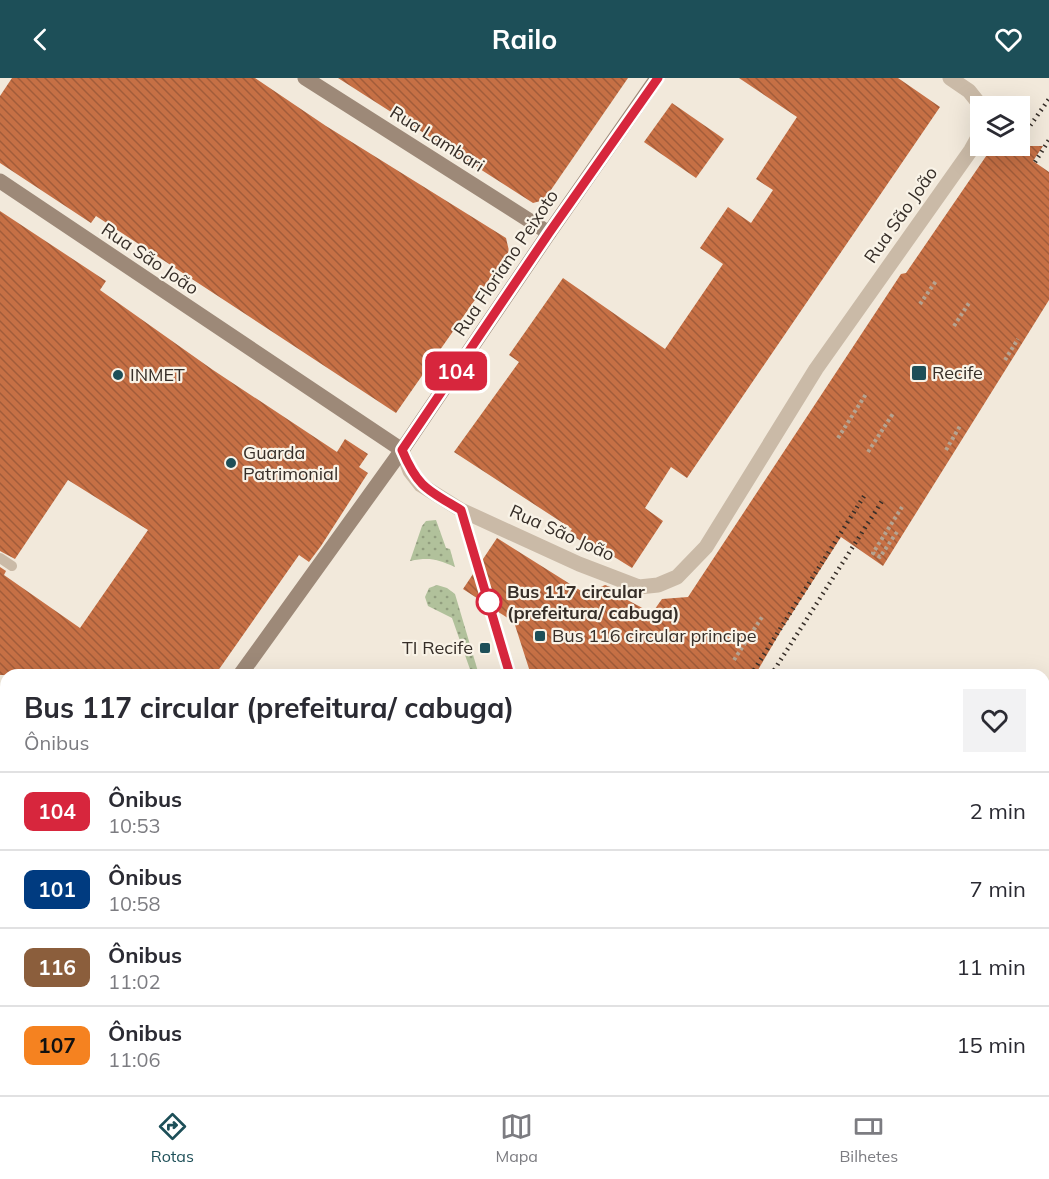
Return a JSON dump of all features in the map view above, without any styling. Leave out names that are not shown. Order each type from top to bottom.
[{"type":"street","name":"Rua Lambari","points":[[305,78],[549,233]]},
{"type":"street","name":"Rua Floriano Peixoto","points":[[244,669],[402,450],[657,78]]},
{"type":"street","points":[[950,78],[973,96]]},
{"type":"street","name":"Rua São João","points":[[0,181],[402,450],[410,471],[421,485],[461,510],[579,564],[639,587],[658,585],[677,577],[706,547],[816,369],[970,149]]},
{"type":"lane","points":[[461,510],[467,528]]},
{"type":"lane","points":[[0,558],[12,566]]},
{"type":"lane","points":[[497,627],[508,669]]},
{"type":"path","points":[[920,304],[936,281]]},
{"type":"path","points":[[954,326],[969,303]]},
{"type":"path","points":[[1005,360],[1018,339]]},
{"type":"path","points":[[838,438],[866,394]]},
{"type":"path","points":[[868,452],[894,412]]},
{"type":"path","points":[[946,450],[960,426]]},
{"type":"path","points":[[897,532],[880,557],[873,553],[902,507]]},
{"type":"path","points":[[734,660],[762,617]]},
{"type":"green space","points":[[436,520],[446,548],[450,549],[455,567],[433,560],[410,561],[422,526],[426,521]]},
{"type":"green space","points":[[437,585],[455,594],[477,669],[470,669],[452,618],[428,606],[425,597],[429,588]]},
{"type":"building","points":[[12,78],[255,78],[326,126],[506,238],[509,251],[396,413],[96,216],[91,223],[0,163],[0,96]]},
{"type":"building","points":[[338,78],[628,78],[544,200],[533,203]]},
{"type":"building","points":[[739,78],[898,78],[940,107],[687,478],[671,467],[645,508],[663,521],[632,568],[587,540],[584,543],[569,533],[572,529],[454,452],[519,362],[509,355],[563,278],[665,349],[723,264],[700,248],[728,207],[751,223],[773,190],[756,179],[797,117]]},
{"type":"building","points":[[672,103],[724,139],[696,178],[644,142]]},
{"type":"building","points":[[1030,146],[1043,146],[1033,161],[1049,172],[1049,300],[883,566],[841,537],[759,669],[529,669],[514,622],[463,589],[497,538],[586,594],[605,585],[618,590],[616,594],[652,613],[662,599],[688,597],[901,274],[906,273],[986,156],[1030,156]]},
{"type":"building","points":[[0,211],[106,281],[100,290],[213,370],[337,452],[345,439],[368,454],[359,467],[368,473],[321,546],[309,562],[299,555],[219,669],[0,669],[0,567],[6,571],[4,575],[80,628],[148,530],[68,480],[15,559],[0,551]]},
{"type":"railway","points":[[1030,126],[1049,99]]},
{"type":"railway","points":[[1035,162],[1049,140]]},
{"type":"railway","points":[[755,669],[866,493]]},
{"type":"railway","points":[[775,669],[884,498]]},
{"type":"bus line","name":"104","points":[[508,669],[461,510],[421,485],[410,471],[402,450],[549,233],[658,78]]},
{"type":"place","name":"Recife","points":[[919,373]]},
{"type":"place","name":"INMET","points":[[118,375]]},
{"type":"place","name":"Guarda Patrimonial","points":[[231,463]]},
{"type":"place","name":"Bus 117 circular (prefeitura/ cabuga)","points":[[489,602]]},
{"type":"place","name":"Bus 116 circular principe","points":[[540,636]]},
{"type":"place","name":"TI Recife","points":[[485,648]]}]
